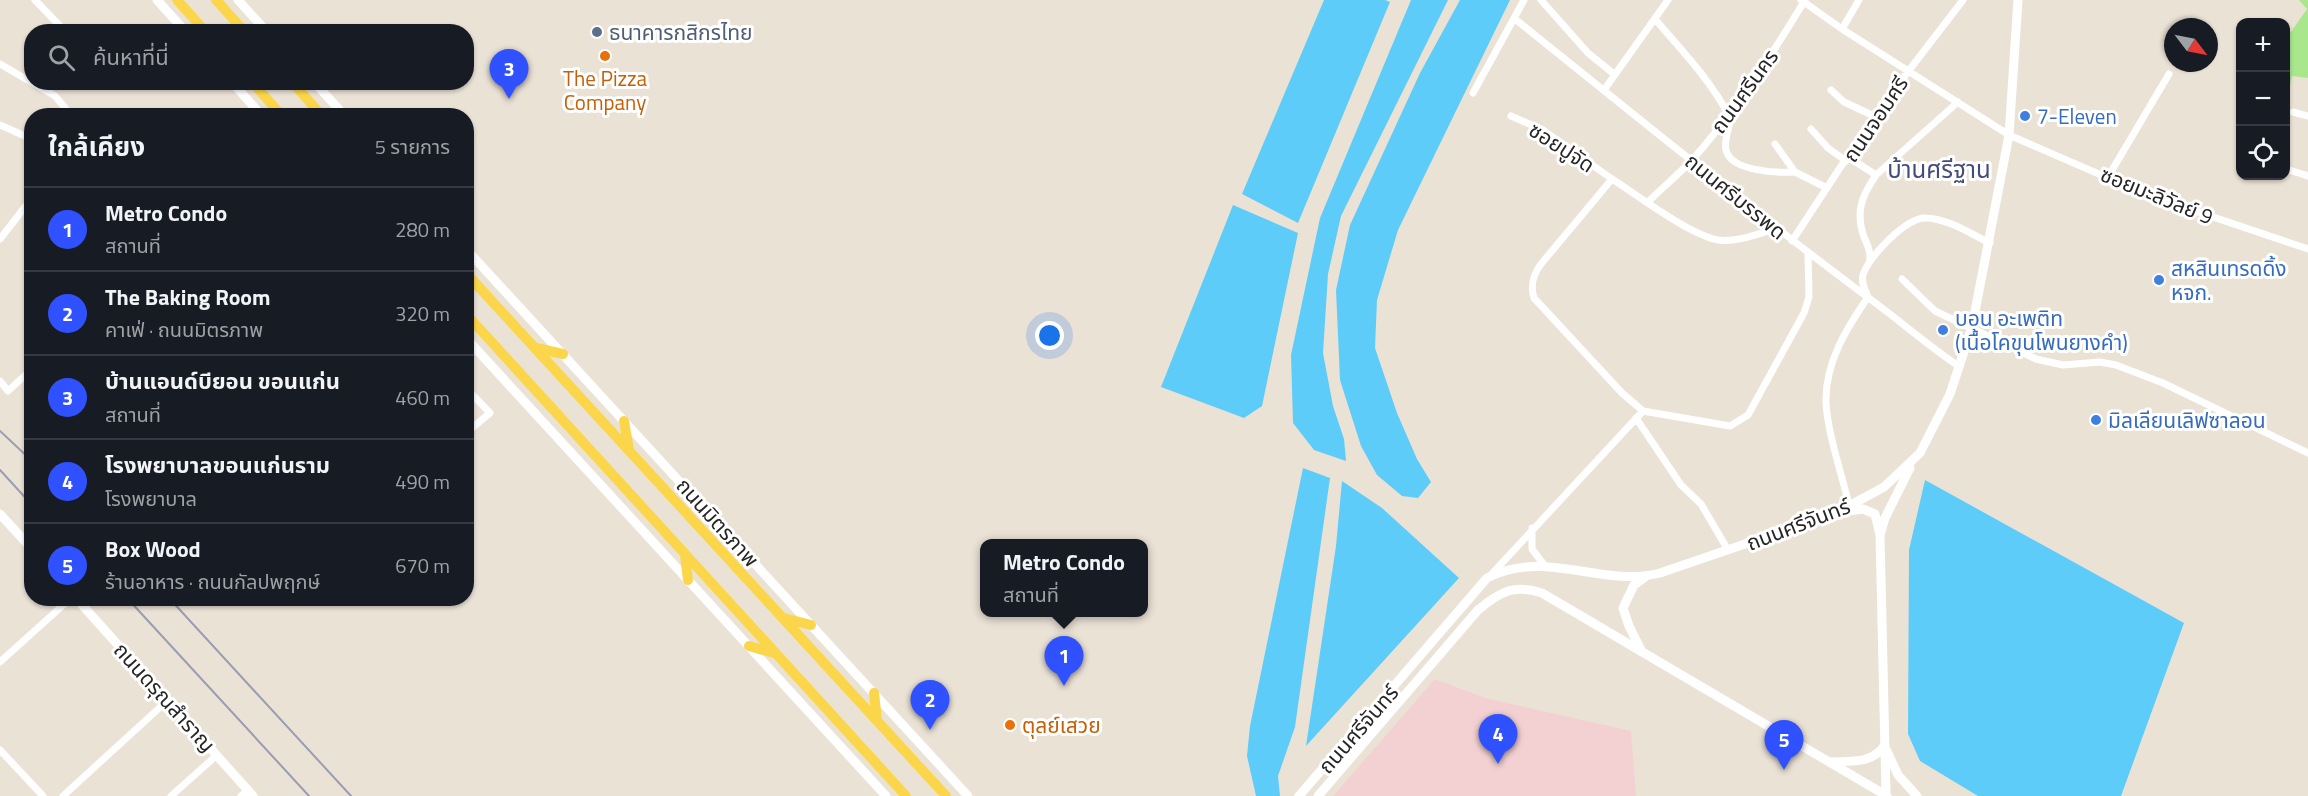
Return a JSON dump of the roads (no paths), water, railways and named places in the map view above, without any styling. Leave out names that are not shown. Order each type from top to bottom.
[{"type":"main road","points":[[157,0],[179,24]]},
{"type":"main road","points":[[177,0],[199,24]]},
{"type":"main road","points":[[216,0],[238,24]]},
{"type":"main road","points":[[238,0],[260,24]]},
{"type":"main road","name":"ถนนศรีจันทร์","points":[[1299,796],[1487,578],[1510,568],[1545,566],[1630,578],[1645,577],[1836,513],[1884,487],[1914,460],[1935,428],[1960,367],[1972,327],[2009,135],[2018,0]]},
{"type":"main road","points":[[239,90],[255,108]]},
{"type":"main road","points":[[259,90],[275,108]]},
{"type":"main road","points":[[299,90],[315,108]]},
{"type":"main road","points":[[321,90],[338,108]]},
{"type":"main road","name":"ถนนมิตรภาพ","points":[[474,258],[968,796]]},
{"type":"main road","name":"ถนนมิตรภาพ","points":[[474,282],[945,796]]},
{"type":"main road","points":[[474,323],[906,796]]},
{"type":"main road","points":[[474,347],[886,796]]},
{"type":"main road","points":[[535,348],[563,354]]},
{"type":"main road","points":[[624,421],[629,450]]},
{"type":"main road","points":[[1880,535],[1885,518],[1914,460]]},
{"type":"main road","points":[[1836,513],[1869,510],[1875,514],[1880,535],[1886,796]]},
{"type":"main road","points":[[0,514],[24,540]]},
{"type":"main road","points":[[685,555],[688,580]]},
{"type":"main road","points":[[1645,577],[1634,585],[1623,608],[1642,652],[1886,796]]},
{"type":"main road","name":"ถนนศรีจันทร์","points":[[1318,796],[1478,610],[1498,595],[1524,587],[1542,593],[1642,652]]},
{"type":"main road","name":"ถนนดรุณสำราญ","points":[[83,606],[217,755],[247,794]]},
{"type":"main road","points":[[784,618],[811,625]]},
{"type":"main road","points":[[749,646],[774,653]]},
{"type":"main road","points":[[874,693],[877,720]]},
{"type":"main road","points":[[1829,762],[1870,759],[1878,755],[1885,745]]},
{"type":"main road","points":[[1885,745],[1892,765],[1915,795]]},
{"type":"street","points":[[35,0],[58,24]]},
{"type":"street","points":[[1473,93],[1524,0]]},
{"type":"street","points":[[1541,0],[1588,53],[1614,74]]},
{"type":"street","points":[[1604,90],[1668,0]]},
{"type":"street","points":[[1842,29],[1859,0]]},
{"type":"street","name":"ถนนจอมศรี","points":[[1792,241],[1874,116],[1963,0]]},
{"type":"street","name":"ซอยมะลิวัลย์ 9","points":[[1803,1],[1842,29],[2009,135],[2183,209],[2308,249]]},
{"type":"street","name":"ถนนศรีนคร","points":[[1649,201],[1692,160],[1726,116],[1776,49],[1803,1]]},
{"type":"street","points":[[1655,18],[1701,71],[1730,122],[1725,149],[1729,157],[1749,168],[1771,173],[1795,172]]},
{"type":"street","name":"ถนนศรีบรรพด","points":[[1515,20],[1808,254],[1868,297],[1924,343],[1960,367]]},
{"type":"street","points":[[0,63],[24,78]]},
{"type":"street","points":[[2108,177],[2169,74]]},
{"type":"street","points":[[44,90],[54,96],[65,108]]},
{"type":"street","points":[[1831,90],[1844,102],[1874,116]]},
{"type":"street","points":[[1849,505],[1826,398],[1837,350],[1845,331],[1868,297],[1863,277],[1870,250],[1862,231],[1859,208],[1865,192],[1876,175],[1958,102]]},
{"type":"street","points":[[2293,112],[2308,116]]},
{"type":"street","name":"ซอยปูจัด","points":[[1511,116],[1543,130],[1612,179],[1685,225],[1717,240],[1728,240],[1778,228]]},
{"type":"street","points":[[0,125],[24,136]]},
{"type":"street","points":[[1811,129],[1828,148],[1876,175]]},
{"type":"street","points":[[1775,144],[1795,172],[1827,188]]},
{"type":"street","points":[[2290,170],[2308,176]]},
{"type":"street","points":[[1612,179],[1540,264],[1533,278],[1532,291],[1534,298],[1622,393],[1643,411],[1722,426],[1743,420],[1808,305],[1808,254]]},
{"type":"street","points":[[0,239],[24,208]]},
{"type":"street","points":[[1869,260],[1893,237],[1921,218],[1935,218],[1990,243]]},
{"type":"street","points":[[1902,279],[1919,298],[1935,311],[2047,362],[2063,364],[2100,362],[2138,373],[2308,453]]},
{"type":"street","points":[[0,381],[8,391],[24,376]]},
{"type":"street","points":[[474,396],[490,413],[474,426]]},
{"type":"street","points":[[1487,578],[1643,411]]},
{"type":"street","points":[[1636,418],[1681,485],[1701,504],[1728,550]]},
{"type":"street","points":[[1532,528],[1532,549],[1545,566]]},
{"type":"street","points":[[0,662],[62,606]]},
{"type":"street","points":[[63,796],[168,700]]},
{"type":"street","points":[[0,750],[43,796]]},
{"type":"street","points":[[171,796],[217,755]]},
{"type":"water","points":[[1324,0],[1385,0],[1390,2],[1298,223],[1242,194]]},
{"type":"water","points":[[1411,0],[1448,0],[1341,216],[1328,274],[1323,353],[1333,406],[1344,439],[1346,461],[1314,450],[1293,423],[1291,355],[1320,218]]},
{"type":"water","points":[[1460,0],[1510,0],[1398,230],[1377,300],[1375,348],[1397,413],[1417,459],[1431,482],[1418,498],[1402,496],[1377,475],[1361,446],[1340,380],[1336,290],[1350,225],[1420,73]]},
{"type":"water","points":[[1233,205],[1298,233],[1262,406],[1244,418],[1161,387]]},
{"type":"water","points":[[1303,468],[1330,478],[1295,727],[1278,776],[1280,796],[1256,796],[1247,756],[1250,726]]},
{"type":"water","points":[[1925,480],[2184,623],[2121,796],[1978,796],[1920,761],[1908,734],[1909,550]]},
{"type":"water","points":[[1342,481],[1382,508],[1459,578],[1306,746],[1336,546]]},
{"type":"railway","points":[[0,431],[24,454]]},
{"type":"railway","points":[[0,470],[24,496]]},
{"type":"railway","points":[[134,606],[309,796]]},
{"type":"railway","points":[[176,606],[351,796]]},
{"type":"place","name":"ธนาคารกสิกรไทย","points":[[597,32]]},
{"type":"place","name":"The Pizza Company","points":[[605,56]]},
{"type":"place","name":"บ้านแอนด์บียอน ขอนแก่น","points":[[509,99]]},
{"type":"place","name":"7-Eleven","points":[[2025,116]]},
{"type":"place","name":"สหสินเทรดดิ้ง หจก.","points":[[2159,280]]},
{"type":"place","name":"บอน อะเพติท (เนื้อโคขุนโพนยางคำ)","points":[[1943,330]]},
{"type":"place","name":"มิลเลียนเลิฟซาลอน","points":[[2096,420]]},
{"type":"place","name":"Metro Condo","points":[[1064,686]]},
{"type":"place","name":"ตุลย์เสวย","points":[[1010,725]]},
{"type":"place","name":"The Baking Room","points":[[930,730]]},
{"type":"place","name":"โรงพยาบาลขอนแก่นราม","points":[[1498,764]]},
{"type":"place","name":"Box Wood","points":[[1784,770]]},
{"type":"district","name":"บ้านศรีฐาน","points":[[1939,169]]}]
